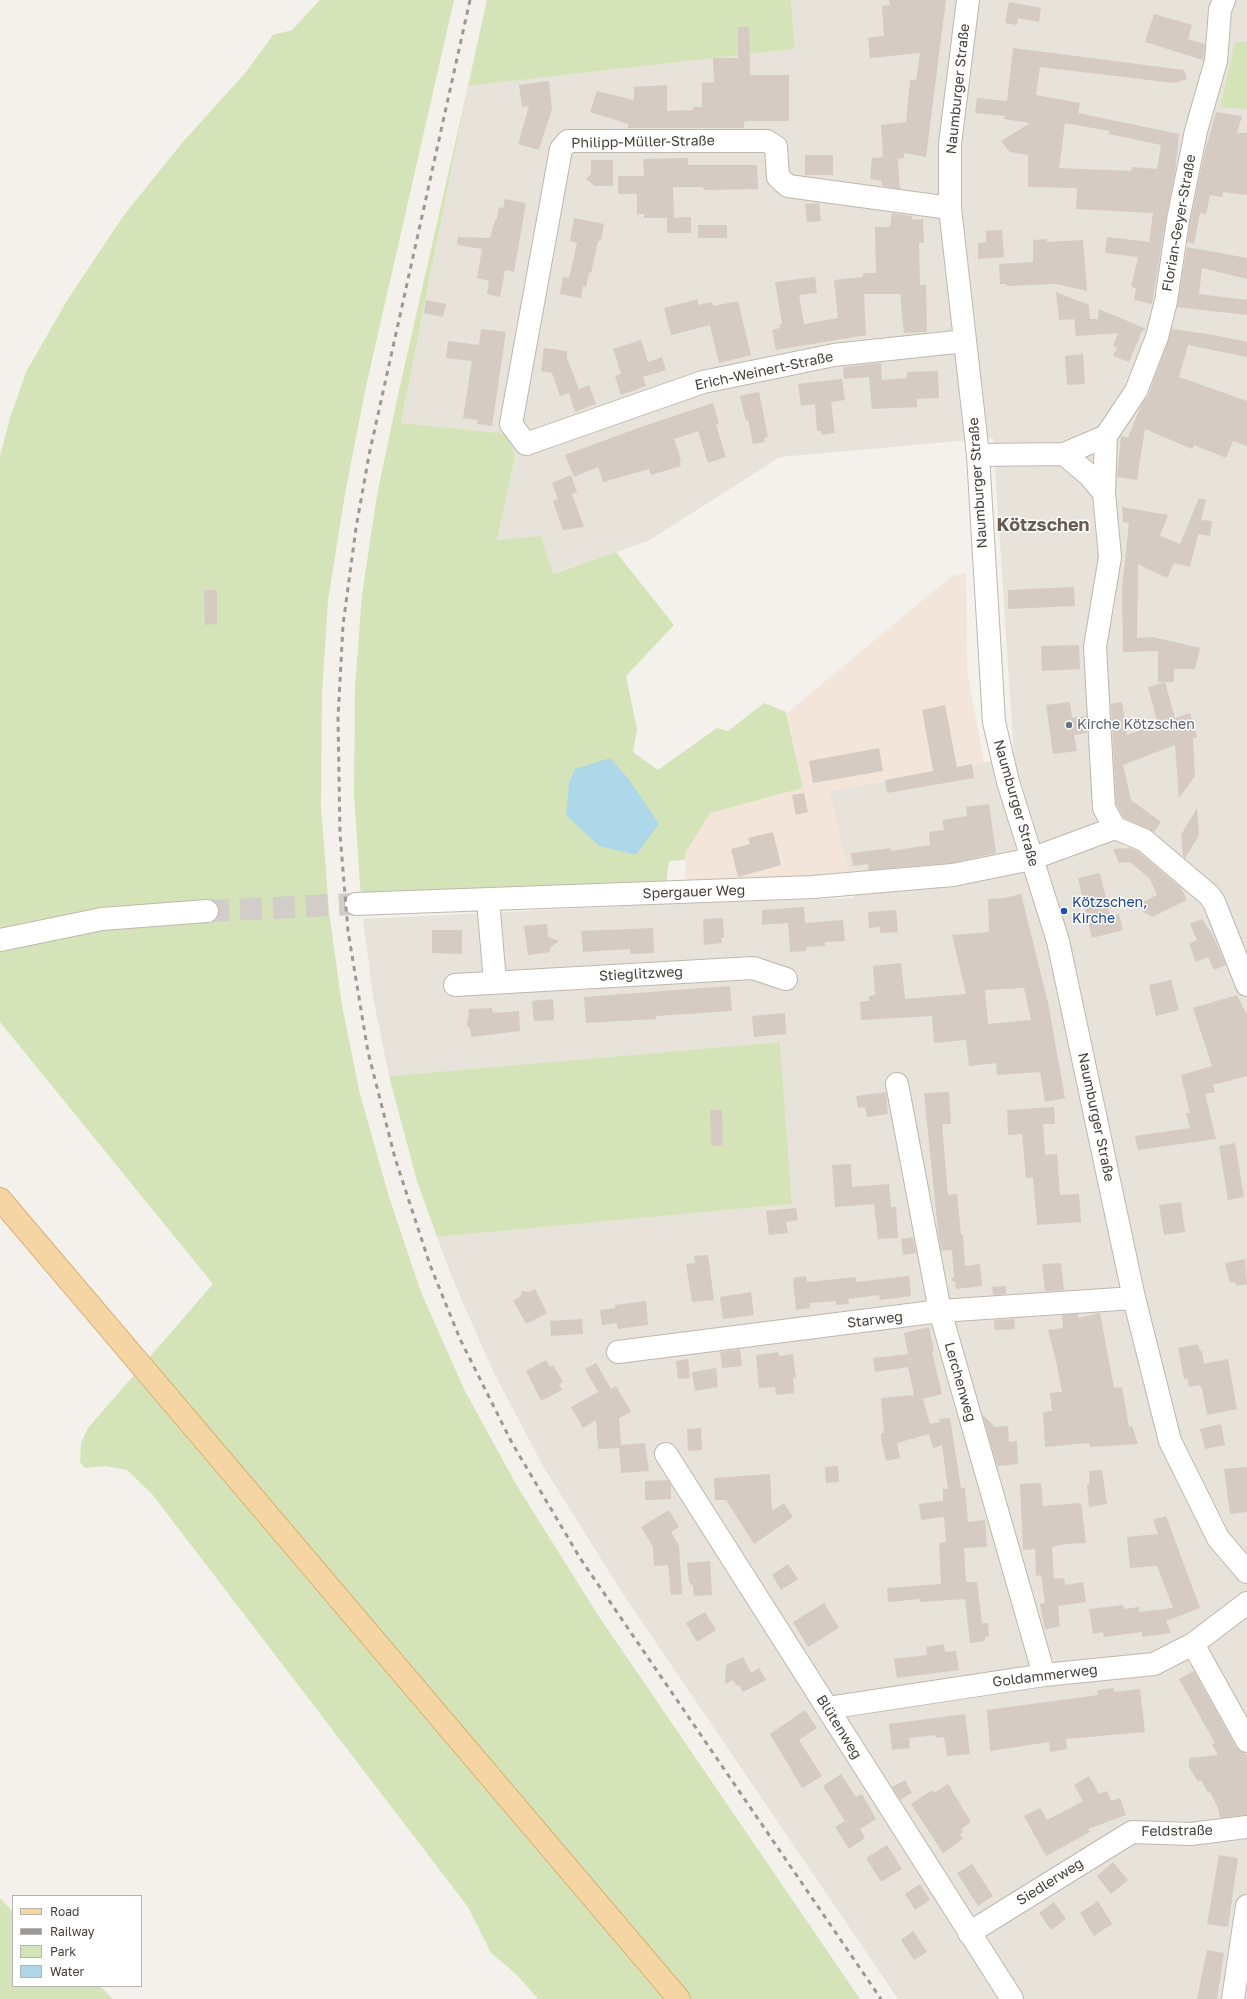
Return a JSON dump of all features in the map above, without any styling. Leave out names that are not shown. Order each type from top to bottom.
[{"type":"main road","points":[[0,1199],[679,1999]]},
{"type":"street","name":"Naumburger Straße","points":[[968,0],[950,144],[950,208],[978,455],[994,722],[1008,782],[1058,941],[1134,1298],[1170,1441],[1218,1538],[1247,1572]]},
{"type":"street","name":"Florian-Geyer-Straße","points":[[1106,436],[1136,391],[1157,337],[1166,301],[1178,220],[1196,131],[1216,62],[1220,10],[1224,0]]},
{"type":"street","name":"Philipp-Müller-Straße","points":[[511,424],[561,148],[568,140],[767,141],[776,147],[778,177],[788,186],[950,208]]},
{"type":"street","name":"Erich-Weinert-Straße","points":[[511,424],[526,444],[703,382],[834,355],[965,341]]},
{"type":"street","points":[[978,455],[1064,454],[1106,436],[1104,493],[1110,557],[1095,646],[1104,808],[1114,828],[1144,840],[1209,895],[1214,902],[1247,985]]},
{"type":"street","points":[[1064,454],[1089,474],[1104,493]]},
{"type":"street","name":"Spergauer Weg","points":[[356,904],[813,887],[953,875],[1031,859],[1114,828]]},
{"type":"street","points":[[488,900],[495,982]]},
{"type":"street","points":[[0,940],[102,918],[207,911]]},
{"type":"street","name":"Stieglitzweg","points":[[455,985],[753,968],[786,979]]},
{"type":"street","name":"Lerchenweg","points":[[897,1084],[940,1311],[1044,1675]]},
{"type":"street","name":"Starweg","points":[[618,1352],[940,1311],[1134,1298]]},
{"type":"street","name":"Blütenweg","points":[[666,1454],[1012,1999]]},
{"type":"street","name":"Goldammerweg","points":[[827,1708],[1044,1675],[1154,1664],[1193,1644],[1247,1603]]},
{"type":"street","points":[[1193,1644],[1247,1741]]},
{"type":"street","name":"Feldstraße","points":[[1132,1832],[1191,1834],[1247,1827]]},
{"type":"street","name":"Siedlerweg","points":[[969,1933],[1132,1832]]},
{"type":"street","points":[[1233,1999],[1247,1906]]},
{"type":"shaded area","points":[[791,0],[1247,0],[1247,1999],[898,1999],[623,1594],[543,1466],[493,1371],[453,1280],[437,1237],[792,1204],[780,1042],[389,1076],[373,997],[363,919],[667,904],[854,898],[829,791],[984,763],[1014,755],[993,438],[780,457],[648,541],[552,574],[497,540],[515,457],[507,434],[401,424],[468,86],[795,49]]},
{"type":"shaded area","points":[[966,573],[967,671],[984,763],[830,791],[850,878],[685,884],[686,852],[710,813],[803,788],[787,713],[952,576]]},
{"type":"green space","points":[[320,0],[454,0],[365,391],[345,494],[328,600],[322,693],[321,806],[329,911],[342,1006],[360,1094],[389,1197],[421,1292],[465,1391],[517,1486],[598,1615],[860,1999],[538,1999],[516,1974],[491,1953],[468,1907],[152,1494],[127,1470],[105,1466],[85,1468],[80,1462],[81,1443],[88,1428],[213,1284],[0,1022],[0,456],[10,418],[26,372],[68,299],[124,215],[182,143],[246,72],[273,35],[292,30]]},
{"type":"green space","points":[[487,0],[791,0],[795,49],[468,86]]},
{"type":"green space","points":[[1235,42],[1247,42],[1247,109],[1220,107]]},
{"type":"green space","points":[[468,86],[401,423],[508,434],[515,457],[497,540],[541,536],[553,574],[616,552],[674,625],[626,676],[637,729],[633,752],[658,770],[717,728],[728,731],[764,703],[786,712],[803,788],[710,813],[686,852],[685,860],[669,861],[666,885],[361,900],[354,794],[355,687],[362,595],[377,495],[398,395]]},
{"type":"green space","points":[[780,1042],[792,1204],[437,1237],[417,1181],[389,1076]]},
{"type":"green space","points":[[0,1898],[12,1911],[12,1987],[101,1987],[113,1999],[0,1999]]},
{"type":"water","points":[[610,758],[628,778],[659,824],[636,855],[599,846],[566,815],[569,782],[575,769]]},
{"type":"building","points":[[889,0],[946,0],[926,157],[904,153],[904,158],[898,159],[900,189],[882,186],[882,181],[870,179],[872,158],[883,157],[881,125],[906,122],[910,80],[916,80],[920,53],[870,58],[868,38],[884,36],[882,6],[890,5]]},
{"type":"building","points":[[1009,2],[1041,8],[1039,22],[1018,18],[1017,25],[1005,23]]},
{"type":"building","points":[[1154,14],[1192,25],[1188,39],[1205,44],[1203,60],[1145,42]]},
{"type":"building","points":[[738,27],[749,27],[750,75],[789,75],[789,121],[748,121],[744,122],[744,128],[628,128],[628,124],[590,112],[597,91],[634,100],[634,87],[667,85],[667,111],[693,110],[693,107],[702,107],[702,83],[714,82],[713,58],[738,58]]},
{"type":"building","points":[[1013,48],[1184,70],[1187,79],[1174,83],[1040,67],[1036,95],[1080,103],[1078,113],[1179,134],[1175,172],[1152,304],[1134,300],[1136,288],[1131,287],[1138,257],[1105,253],[1107,237],[1149,242],[1153,213],[1076,209],[1077,188],[1028,187],[1028,155],[1010,152],[1001,141],[1030,123],[1004,119],[1005,116],[975,113],[977,98],[1007,101]],"holes":[[[1065,123],[1109,131],[1109,134],[1161,145],[1157,169],[1132,167],[1131,171],[1059,168]]]},
{"type":"building","points":[[549,81],[552,109],[539,150],[518,144],[529,106],[522,107],[519,85]]},
{"type":"building","points":[[1216,112],[1242,116],[1237,133],[1247,133],[1247,195],[1223,192],[1222,197],[1210,195],[1206,214],[1200,213],[1194,244],[1187,242],[1190,222],[1205,151]]},
{"type":"building","points":[[805,155],[833,155],[833,175],[805,175]]},
{"type":"building","points":[[688,158],[688,165],[757,165],[758,189],[704,190],[703,187],[673,187],[674,218],[644,218],[644,214],[637,214],[637,194],[618,194],[618,176],[644,176],[643,159]]},
{"type":"building","points":[[591,160],[613,160],[613,186],[595,186],[586,179],[591,174]]},
{"type":"building","points":[[505,199],[526,203],[514,272],[505,270],[500,297],[487,294],[489,281],[477,278],[482,249],[457,245],[458,237],[490,238],[499,207],[503,208]]},
{"type":"building","points":[[819,203],[821,221],[807,222],[805,204]]},
{"type":"building","points":[[892,213],[912,216],[912,220],[923,219],[924,243],[919,243],[920,285],[926,285],[927,332],[904,333],[900,294],[864,294],[866,335],[776,350],[772,330],[780,328],[779,325],[782,324],[775,282],[815,277],[817,293],[799,295],[804,324],[838,318],[834,280],[863,277],[863,273],[876,273],[875,227],[890,227]]},
{"type":"building","points":[[691,217],[691,233],[667,233],[667,218]]},
{"type":"building","points":[[574,218],[604,224],[601,241],[598,241],[591,273],[589,272],[586,287],[583,286],[581,298],[560,294],[563,277],[568,278],[570,275],[577,243],[570,241]]},
{"type":"building","points":[[698,225],[727,225],[727,238],[698,238]]},
{"type":"building","points":[[1002,230],[1004,257],[978,259],[978,243],[986,242],[986,231]]},
{"type":"building","points":[[1047,239],[1047,242],[1083,240],[1087,291],[1056,284],[1007,286],[1006,284],[1000,284],[999,264],[1033,262],[1033,240]]},
{"type":"building","points":[[1187,247],[1247,258],[1247,279],[1202,268],[1199,294],[1247,300],[1247,315],[1177,307]]},
{"type":"building","points":[[1056,292],[1089,305],[1090,319],[1098,319],[1099,309],[1146,329],[1142,331],[1129,362],[1113,356],[1117,348],[1113,346],[1118,333],[1076,336],[1074,319],[1059,320]]},
{"type":"building","points":[[698,299],[698,305],[712,302],[714,306],[738,301],[751,355],[719,363],[710,325],[671,335],[664,308]]},
{"type":"building","points":[[426,300],[446,304],[443,317],[424,313]]},
{"type":"building","points":[[481,329],[506,332],[492,426],[477,424],[478,420],[463,418],[472,361],[446,358],[448,341],[479,345]]},
{"type":"building","points":[[1172,329],[1214,335],[1247,342],[1247,357],[1188,345],[1179,377],[1247,401],[1247,446],[1233,441],[1226,458],[1194,445],[1192,449],[1145,429],[1137,480],[1117,477],[1121,436],[1128,437],[1141,406],[1148,396]]},
{"type":"building","points":[[641,340],[648,362],[662,357],[666,370],[643,377],[646,386],[621,395],[615,376],[621,374],[613,349]]},
{"type":"building","points":[[544,348],[567,351],[567,358],[579,389],[589,385],[596,404],[575,412],[569,393],[560,396],[552,373],[541,371]]},
{"type":"building","points":[[1083,354],[1085,384],[1067,385],[1065,356]]},
{"type":"building","points":[[881,363],[882,380],[907,378],[907,372],[938,371],[939,398],[917,399],[917,407],[872,409],[869,377],[844,379],[843,367]]},
{"type":"building","points":[[842,379],[845,400],[831,402],[835,433],[822,435],[821,431],[817,431],[815,404],[801,406],[798,384]]},
{"type":"building","points":[[759,392],[768,437],[764,438],[765,442],[753,444],[748,420],[746,421],[740,396]]},
{"type":"building","points":[[713,403],[719,424],[716,425],[726,457],[708,463],[698,431],[674,439],[681,460],[679,461],[681,466],[651,475],[649,469],[603,482],[598,467],[574,477],[565,455],[641,427]]},
{"type":"building","points":[[571,475],[577,492],[572,494],[584,527],[563,530],[553,501],[558,499],[552,483]]},
{"type":"building","points":[[1199,498],[1206,500],[1201,520],[1212,521],[1210,536],[1198,534],[1190,567],[1174,563],[1167,578],[1138,564],[1137,638],[1153,637],[1200,648],[1195,669],[1174,669],[1174,682],[1158,682],[1158,651],[1123,652],[1122,588],[1129,523],[1123,522],[1122,507],[1168,515],[1160,536],[1180,544]]},
{"type":"building","points":[[1074,587],[1075,606],[1008,609],[1008,590]]},
{"type":"building","points":[[204,590],[217,590],[217,624],[205,625]]},
{"type":"building","points":[[1079,645],[1080,669],[1042,671],[1041,646]]},
{"type":"building","points":[[1165,682],[1175,718],[1190,713],[1197,737],[1193,738],[1195,776],[1179,798],[1175,745],[1123,765],[1131,800],[1161,822],[1154,832],[1124,818],[1116,804],[1111,704],[1122,702],[1127,735],[1158,724],[1148,687]]},
{"type":"building","name":"Kirche Kötzschen","points":[[1070,702],[1072,718],[1086,716],[1087,733],[1074,735],[1077,751],[1053,754],[1046,705]]},
{"type":"building","points":[[945,705],[957,767],[972,764],[974,778],[887,793],[885,780],[933,771],[922,710]]},
{"type":"building","points":[[879,748],[883,771],[813,783],[809,761]]},
{"type":"building","points":[[804,793],[808,812],[796,815],[792,795]]},
{"type":"building","points":[[989,804],[996,853],[951,863],[869,870],[868,864],[853,866],[851,853],[891,848],[891,851],[930,845],[929,832],[944,830],[942,820],[967,816],[966,807]]},
{"type":"building","points":[[1197,808],[1199,835],[1185,858],[1183,856],[1181,835]]},
{"type":"building","points":[[773,832],[781,865],[738,877],[731,849],[750,844],[748,838]]},
{"type":"building","points":[[1130,848],[1137,851],[1181,888],[1187,900],[1152,917],[1143,912],[1139,904],[1157,895],[1150,879],[1130,862],[1119,863],[1113,849]]},
{"type":"building","points":[[1100,873],[1110,916],[1119,914],[1123,930],[1092,938],[1078,878]]},
{"type":"building","points":[[1021,894],[1048,1003],[1065,1098],[1045,1102],[1040,1072],[997,1075],[996,1063],[969,1066],[966,1040],[934,1043],[932,1016],[861,1020],[860,1002],[869,1001],[869,996],[875,995],[873,966],[901,963],[905,999],[966,994],[952,935],[989,932],[988,899],[1004,898]],"holes":[[[1024,988],[1031,1020],[988,1024],[985,990]]]},
{"type":"building","points":[[804,907],[805,923],[843,920],[845,941],[825,942],[825,946],[806,947],[806,951],[790,952],[788,923],[762,925],[762,910]]},
{"type":"building","points":[[896,910],[898,932],[880,933],[880,927],[869,928],[868,912]]},
{"type":"building","points":[[723,918],[724,938],[721,938],[722,943],[704,945],[703,919]]},
{"type":"building","points":[[1202,919],[1212,934],[1226,965],[1214,970],[1208,957],[1196,962],[1189,944],[1197,940],[1190,924]]},
{"type":"building","points":[[547,924],[548,937],[559,941],[550,948],[550,952],[528,955],[524,926]]},
{"type":"building","points":[[653,928],[654,953],[630,954],[630,949],[583,952],[581,931]]},
{"type":"building","points":[[432,930],[462,930],[462,954],[432,953]]},
{"type":"building","points":[[1171,980],[1179,1010],[1156,1016],[1149,985]]},
{"type":"building","points":[[730,986],[732,1011],[656,1016],[656,1019],[586,1023],[584,997]]},
{"type":"building","points":[[1237,995],[1247,1015],[1247,1076],[1213,1085],[1215,1092],[1205,1094],[1216,1139],[1138,1150],[1135,1136],[1190,1128],[1186,1113],[1190,1113],[1181,1075],[1212,1066],[1193,1008]]},
{"type":"building","points":[[553,999],[554,1020],[534,1021],[532,1001]]},
{"type":"building","points":[[492,1008],[493,1013],[519,1011],[520,1031],[471,1037],[470,1028],[467,1026],[469,1009]]},
{"type":"building","points":[[785,1013],[786,1034],[754,1037],[752,1016]]},
{"type":"building","points":[[886,1092],[888,1114],[867,1117],[865,1107],[858,1108],[856,1096]]},
{"type":"building","points":[[949,1092],[951,1124],[942,1124],[948,1195],[957,1194],[961,1235],[963,1235],[965,1266],[980,1264],[982,1286],[956,1289],[955,1282],[951,1280],[954,1276],[952,1250],[941,1251],[924,1093]]},
{"type":"building","points":[[1054,1107],[1055,1124],[1043,1124],[1045,1155],[1057,1154],[1060,1195],[1079,1194],[1081,1222],[1037,1225],[1033,1178],[1026,1178],[1022,1134],[1008,1135],[1007,1110]]},
{"type":"building","points":[[710,1110],[722,1110],[723,1145],[711,1146]]},
{"type":"building","points":[[1235,1143],[1244,1197],[1228,1200],[1219,1146]]},
{"type":"building","points":[[851,1164],[852,1187],[889,1184],[891,1207],[896,1207],[898,1238],[878,1239],[874,1204],[835,1207],[832,1165]]},
{"type":"building","points":[[1181,1202],[1185,1232],[1164,1235],[1159,1205]]},
{"type":"building","points":[[796,1208],[798,1220],[786,1222],[788,1233],[769,1235],[766,1211]]},
{"type":"building","points":[[913,1237],[916,1253],[903,1255],[901,1239]]},
{"type":"building","points":[[708,1255],[714,1300],[692,1302],[686,1264],[695,1263],[694,1256]]},
{"type":"building","points":[[1245,1259],[1247,1284],[1236,1286],[1235,1282],[1230,1283],[1225,1263]]},
{"type":"building","points":[[1061,1263],[1064,1290],[1045,1291],[1042,1264]]},
{"type":"building","points":[[806,1276],[807,1282],[856,1277],[856,1282],[909,1276],[911,1296],[880,1300],[879,1295],[848,1299],[849,1304],[836,1305],[836,1301],[810,1303],[810,1308],[796,1310],[793,1278]]},
{"type":"building","points":[[1006,1286],[1006,1294],[993,1295],[992,1287]]},
{"type":"building","points":[[535,1289],[547,1313],[526,1324],[513,1300],[520,1297],[522,1291],[528,1292]]},
{"type":"building","points":[[751,1292],[754,1315],[723,1319],[720,1297]]},
{"type":"building","points":[[646,1301],[648,1325],[618,1329],[617,1323],[602,1325],[600,1310],[615,1308],[615,1305]]},
{"type":"building","points":[[1100,1313],[1114,1388],[1122,1387],[1129,1427],[1132,1426],[1138,1444],[1090,1447],[1089,1443],[1045,1447],[1043,1412],[1052,1411],[1050,1393],[1062,1392],[1048,1330],[1063,1328],[1062,1315],[1078,1314],[1078,1318]]},
{"type":"building","points":[[582,1319],[583,1334],[551,1336],[550,1321]]},
{"type":"building","points":[[1014,1319],[1015,1329],[995,1330],[994,1320]]},
{"type":"building","points":[[929,1327],[934,1351],[932,1352],[942,1394],[923,1399],[930,1424],[940,1422],[939,1419],[950,1418],[961,1488],[965,1488],[968,1522],[985,1520],[987,1547],[964,1548],[966,1582],[977,1582],[982,1623],[988,1623],[989,1636],[985,1637],[985,1641],[970,1643],[965,1599],[920,1602],[920,1599],[888,1602],[887,1588],[941,1584],[939,1543],[946,1542],[944,1517],[921,1520],[919,1504],[943,1501],[943,1489],[948,1489],[942,1445],[933,1448],[929,1434],[897,1443],[900,1458],[886,1461],[881,1438],[881,1433],[884,1433],[881,1398],[914,1395],[908,1367],[875,1372],[873,1358],[908,1354],[904,1333]]},
{"type":"building","points":[[1198,1344],[1200,1351],[1202,1351],[1204,1364],[1228,1359],[1237,1409],[1207,1415],[1202,1388],[1200,1385],[1189,1387],[1187,1378],[1184,1379],[1178,1348]]},
{"type":"building","points":[[740,1349],[742,1366],[722,1368],[720,1352]]},
{"type":"building","points":[[779,1352],[779,1356],[793,1354],[796,1378],[793,1378],[794,1393],[776,1395],[775,1387],[759,1388],[756,1355]]},
{"type":"building","points":[[688,1359],[690,1378],[678,1379],[676,1361]]},
{"type":"building","points":[[546,1360],[550,1367],[553,1365],[563,1382],[559,1384],[562,1390],[541,1401],[526,1371]]},
{"type":"building","points":[[596,1363],[611,1389],[616,1386],[631,1412],[619,1418],[621,1445],[645,1443],[649,1471],[621,1473],[619,1448],[598,1449],[596,1420],[583,1428],[571,1407],[598,1392],[585,1369]]},
{"type":"building","points":[[716,1368],[718,1387],[695,1391],[692,1372]]},
{"type":"building","points":[[982,1414],[995,1427],[1008,1426],[1009,1442],[1017,1441],[1018,1464],[997,1466]]},
{"type":"building","points":[[1221,1424],[1225,1445],[1205,1449],[1200,1429]]},
{"type":"building","points":[[701,1428],[702,1450],[688,1451],[687,1429]]},
{"type":"building","points":[[838,1466],[839,1482],[826,1483],[825,1467]]},
{"type":"building","points":[[1247,1467],[1247,1512],[1230,1514],[1224,1469]]},
{"type":"building","points":[[1102,1470],[1107,1504],[1089,1507],[1087,1484],[1090,1483],[1089,1471]]},
{"type":"building","points":[[770,1474],[772,1511],[784,1503],[793,1517],[754,1544],[726,1500],[715,1500],[714,1478]]},
{"type":"building","points":[[668,1480],[671,1485],[671,1499],[645,1500],[645,1481]]},
{"type":"building","points":[[1041,1483],[1043,1506],[1081,1503],[1086,1543],[1066,1544],[1052,1547],[1054,1579],[1064,1578],[1065,1585],[1083,1582],[1086,1602],[1058,1606],[1060,1626],[1045,1630],[1040,1604],[1045,1603],[1041,1575],[1036,1576],[1035,1549],[1023,1550],[1020,1484]]},
{"type":"building","points":[[669,1510],[679,1527],[671,1532],[679,1546],[682,1594],[671,1595],[668,1565],[654,1566],[653,1547],[641,1527]]},
{"type":"building","points":[[1166,1516],[1200,1608],[1166,1621],[1171,1633],[1142,1637],[1142,1632],[1104,1637],[1103,1632],[1093,1634],[1089,1609],[1123,1605],[1124,1609],[1139,1607],[1139,1612],[1173,1608],[1157,1566],[1130,1568],[1127,1537],[1158,1534],[1153,1520]]},
{"type":"building","points":[[710,1561],[712,1595],[694,1596],[693,1586],[689,1582],[687,1563]]},
{"type":"building","points":[[788,1564],[798,1579],[781,1590],[772,1575]]},
{"type":"building","points":[[824,1603],[839,1628],[808,1647],[793,1622]]},
{"type":"building","points":[[705,1612],[716,1630],[697,1642],[686,1623]]},
{"type":"building","points":[[944,1644],[945,1652],[956,1651],[959,1670],[897,1678],[894,1659],[927,1655],[926,1647]]},
{"type":"building","points":[[743,1657],[751,1673],[759,1668],[766,1680],[743,1692],[739,1685],[737,1686],[733,1680],[725,1684],[726,1665]]},
{"type":"building","points":[[1194,1671],[1236,1747],[1245,1753],[1247,1757],[1247,1815],[1220,1818],[1218,1808],[1210,1792],[1208,1793],[1201,1780],[1198,1782],[1189,1767],[1189,1758],[1218,1755],[1212,1744],[1215,1743],[1179,1679]]},
{"type":"building","points":[[1114,1688],[1114,1692],[1140,1689],[1145,1732],[1066,1739],[1067,1749],[1050,1752],[1049,1742],[990,1751],[987,1710],[1098,1695],[1097,1690]]},
{"type":"building","points":[[805,1710],[817,1728],[799,1740],[822,1776],[802,1788],[770,1734]]},
{"type":"building","points":[[965,1714],[970,1754],[947,1756],[944,1737],[936,1738],[935,1735],[909,1738],[910,1748],[892,1750],[889,1724]]},
{"type":"building","points":[[841,1774],[856,1797],[862,1794],[876,1819],[860,1829],[865,1838],[849,1849],[835,1827],[845,1821],[823,1786]]},
{"type":"building","points":[[1089,1776],[1099,1794],[1107,1791],[1111,1801],[1120,1798],[1126,1815],[1088,1829],[1090,1832],[1046,1856],[1024,1816],[1040,1808],[1047,1820],[1083,1801],[1074,1785]]},
{"type":"building","points":[[905,1780],[912,1793],[900,1800],[892,1787]]},
{"type":"building","points":[[948,1784],[971,1822],[961,1829],[963,1832],[960,1835],[963,1839],[943,1853],[911,1804],[932,1790],[934,1793]]},
{"type":"building","points":[[887,1845],[902,1869],[881,1882],[866,1858]]},
{"type":"building","points":[[1219,1855],[1238,1858],[1228,1927],[1207,1924]]},
{"type":"building","points":[[1113,1862],[1128,1880],[1111,1894],[1097,1876]]},
{"type":"building","points":[[972,1864],[993,1896],[978,1906],[957,1873]]},
{"type":"building","points":[[920,1884],[930,1900],[915,1910],[905,1894]]},
{"type":"building","points":[[1098,1901],[1112,1924],[1094,1936],[1080,1913]]},
{"type":"building","points":[[1054,1902],[1066,1919],[1051,1930],[1039,1913]]},
{"type":"building","points":[[913,1931],[927,1952],[914,1960],[901,1940]]},
{"type":"building","points":[[1207,1950],[1224,1953],[1217,1999],[1197,1999]]},
{"type":"tunnel","points":[[207,911],[356,904]]},
{"type":"railway","points":[[470,0],[369,455],[356,528],[343,625],[338,718],[340,834],[348,931],[368,1052],[395,1158],[430,1265],[460,1339],[512,1443],[580,1558],[881,1999]]},
{"type":"place","name":"Kirche Kötzschen","points":[[1069,725]]},
{"type":"place","name":"Kötzschen, Kirche","points":[[1064,911]]},
{"type":"district","name":"Kötzschen","points":[[1043,525]]}]
